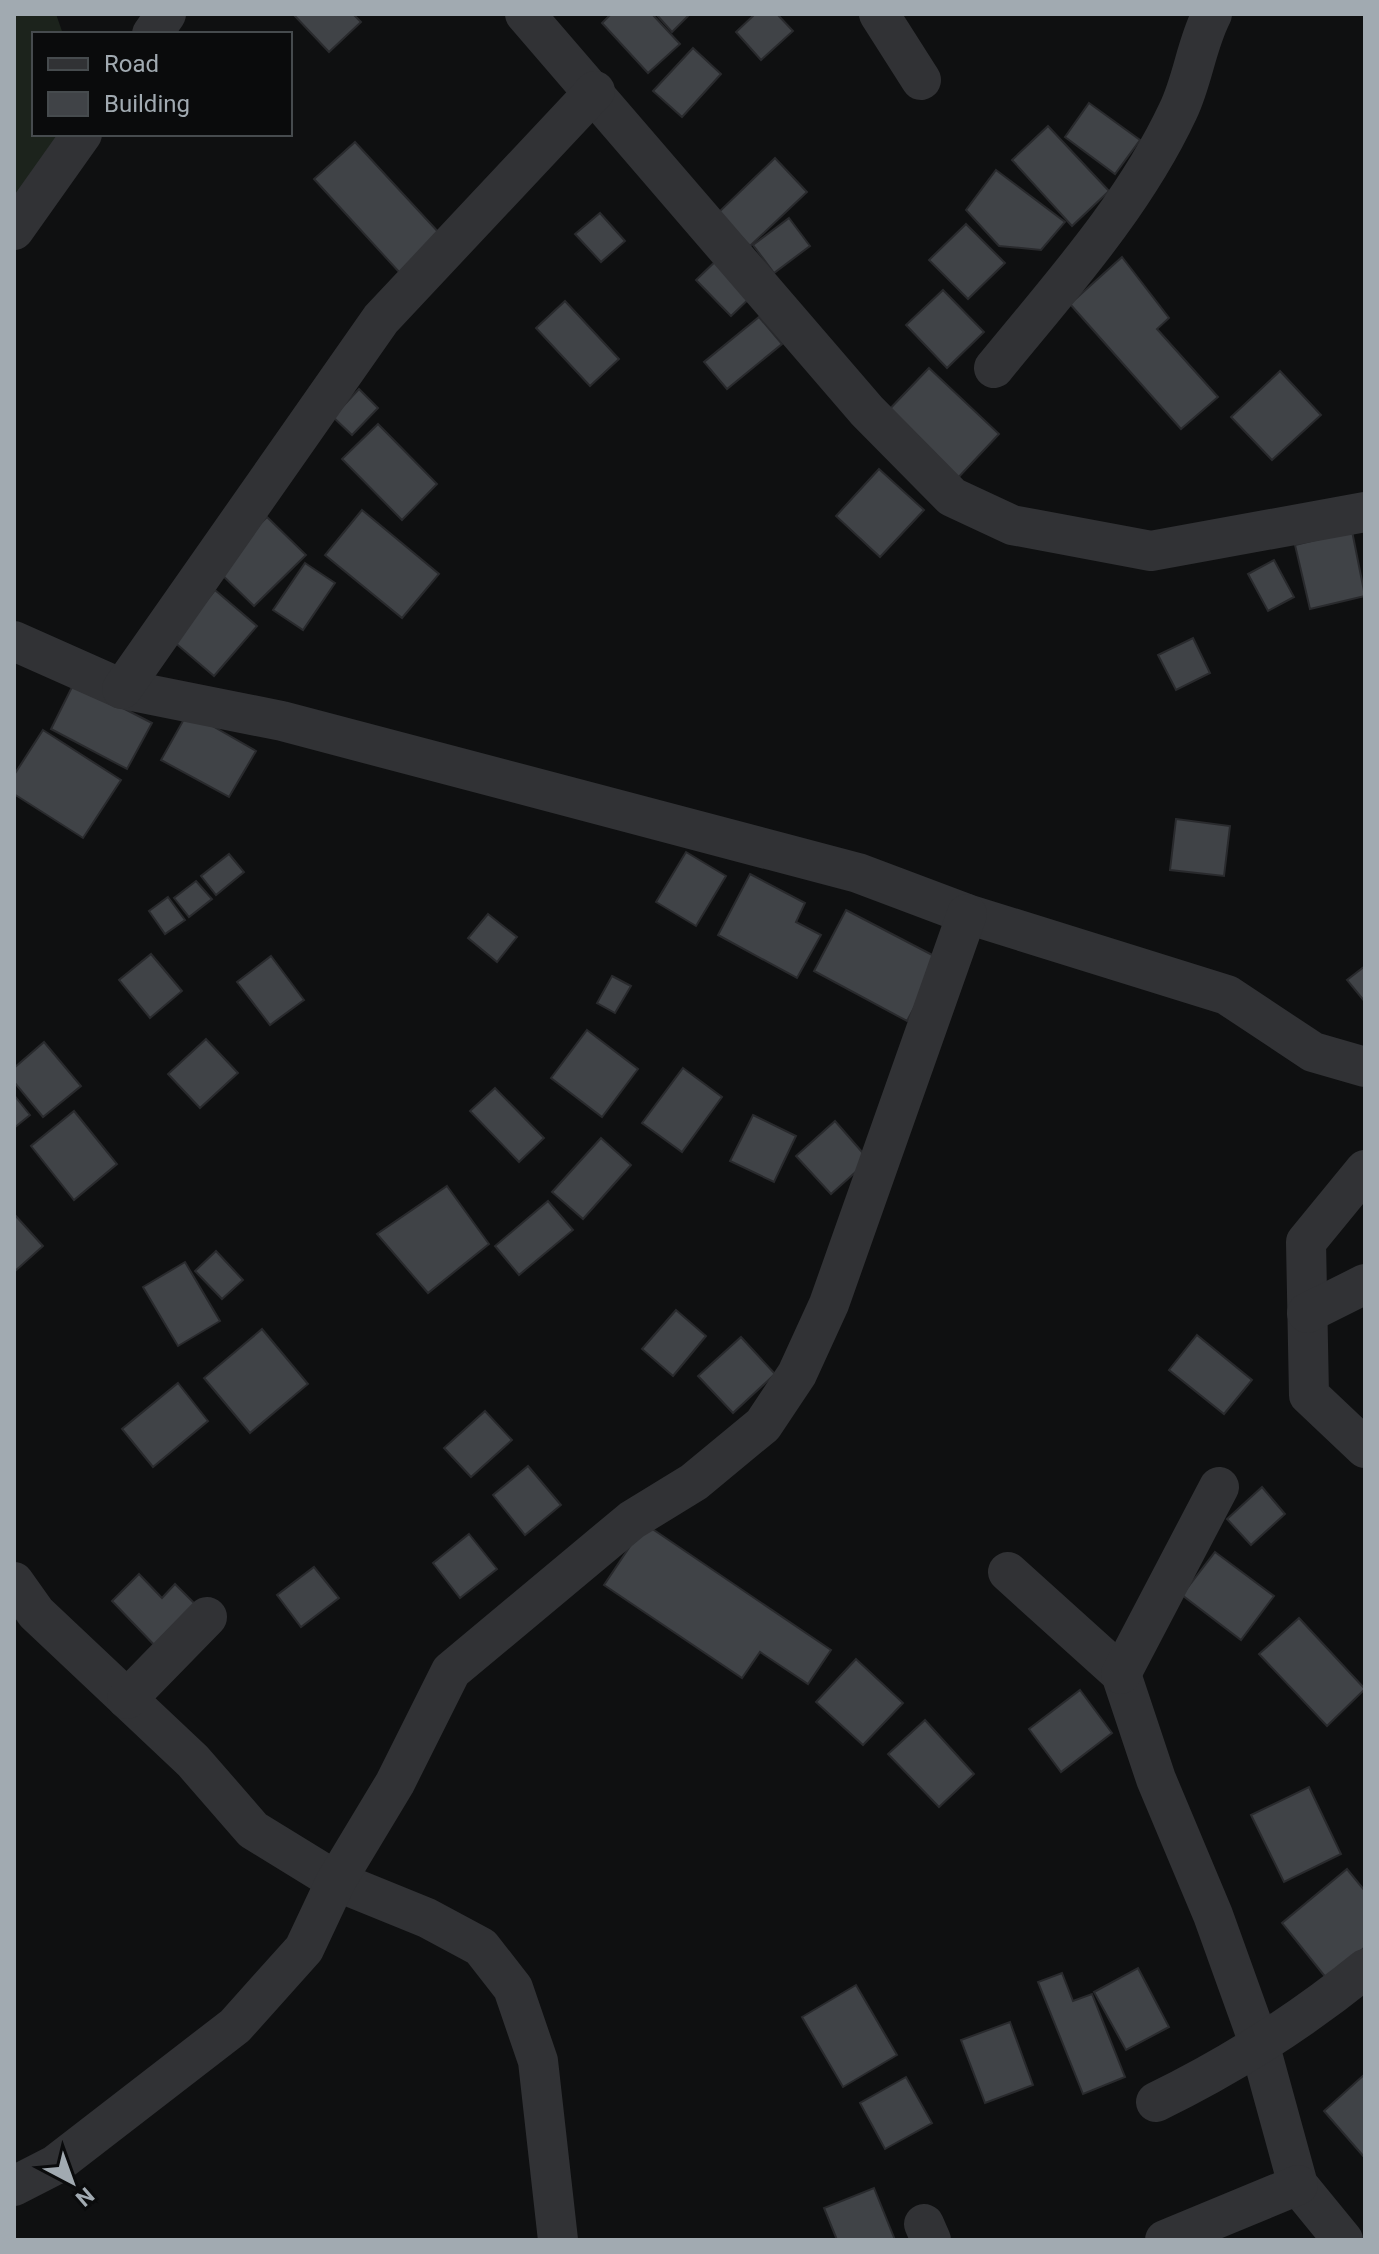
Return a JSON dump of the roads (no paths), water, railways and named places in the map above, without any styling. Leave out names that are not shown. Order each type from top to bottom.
[{"type":"street","points":[[153,32],[166,14]]},
{"type":"street","points":[[525,14],[595,91],[867,411],[952,497],[1012,525],[1151,551],[1365,512]]},
{"type":"street","points":[[879,14],[921,80]]},
{"type":"street","points":[[994,368],[1082,261],[1136,188],[1179,109],[1201,35],[1212,14]]},
{"type":"street","points":[[122,689],[381,319],[595,91]]},
{"type":"street","points":[[14,230],[81,136]]},
{"type":"street","points":[[14,641],[122,689],[282,721],[858,873],[967,914],[1227,995],[1313,1052],[1365,1067]]},
{"type":"street","points":[[14,2186],[55,2165],[235,2026],[304,1949],[336,1881],[395,1783],[451,1671],[632,1520],[694,1482],[763,1425],[797,1374],[829,1304],[967,914]]},
{"type":"street","points":[[1365,1170],[1306,1242],[1309,1395],[1365,1448]]},
{"type":"street","points":[[1307,1313],[1365,1284]]},
{"type":"street","points":[[1121,1674],[1219,1487]]},
{"type":"street","points":[[1008,1572],[1121,1674],[1156,1779],[1213,1915],[1259,2043],[1298,2185],[1343,2240]]},
{"type":"street","points":[[14,1582],[36,1613],[193,1761],[253,1830],[336,1881],[427,1918],[481,1947],[513,1988],[538,2061],[558,2240]]},
{"type":"street","points":[[127,1699],[207,1617]]},
{"type":"street","points":[[1156,2102],[1195,2083],[1259,2043],[1365,1969]]},
{"type":"street","points":[[1165,2240],[1298,2185]]}]
